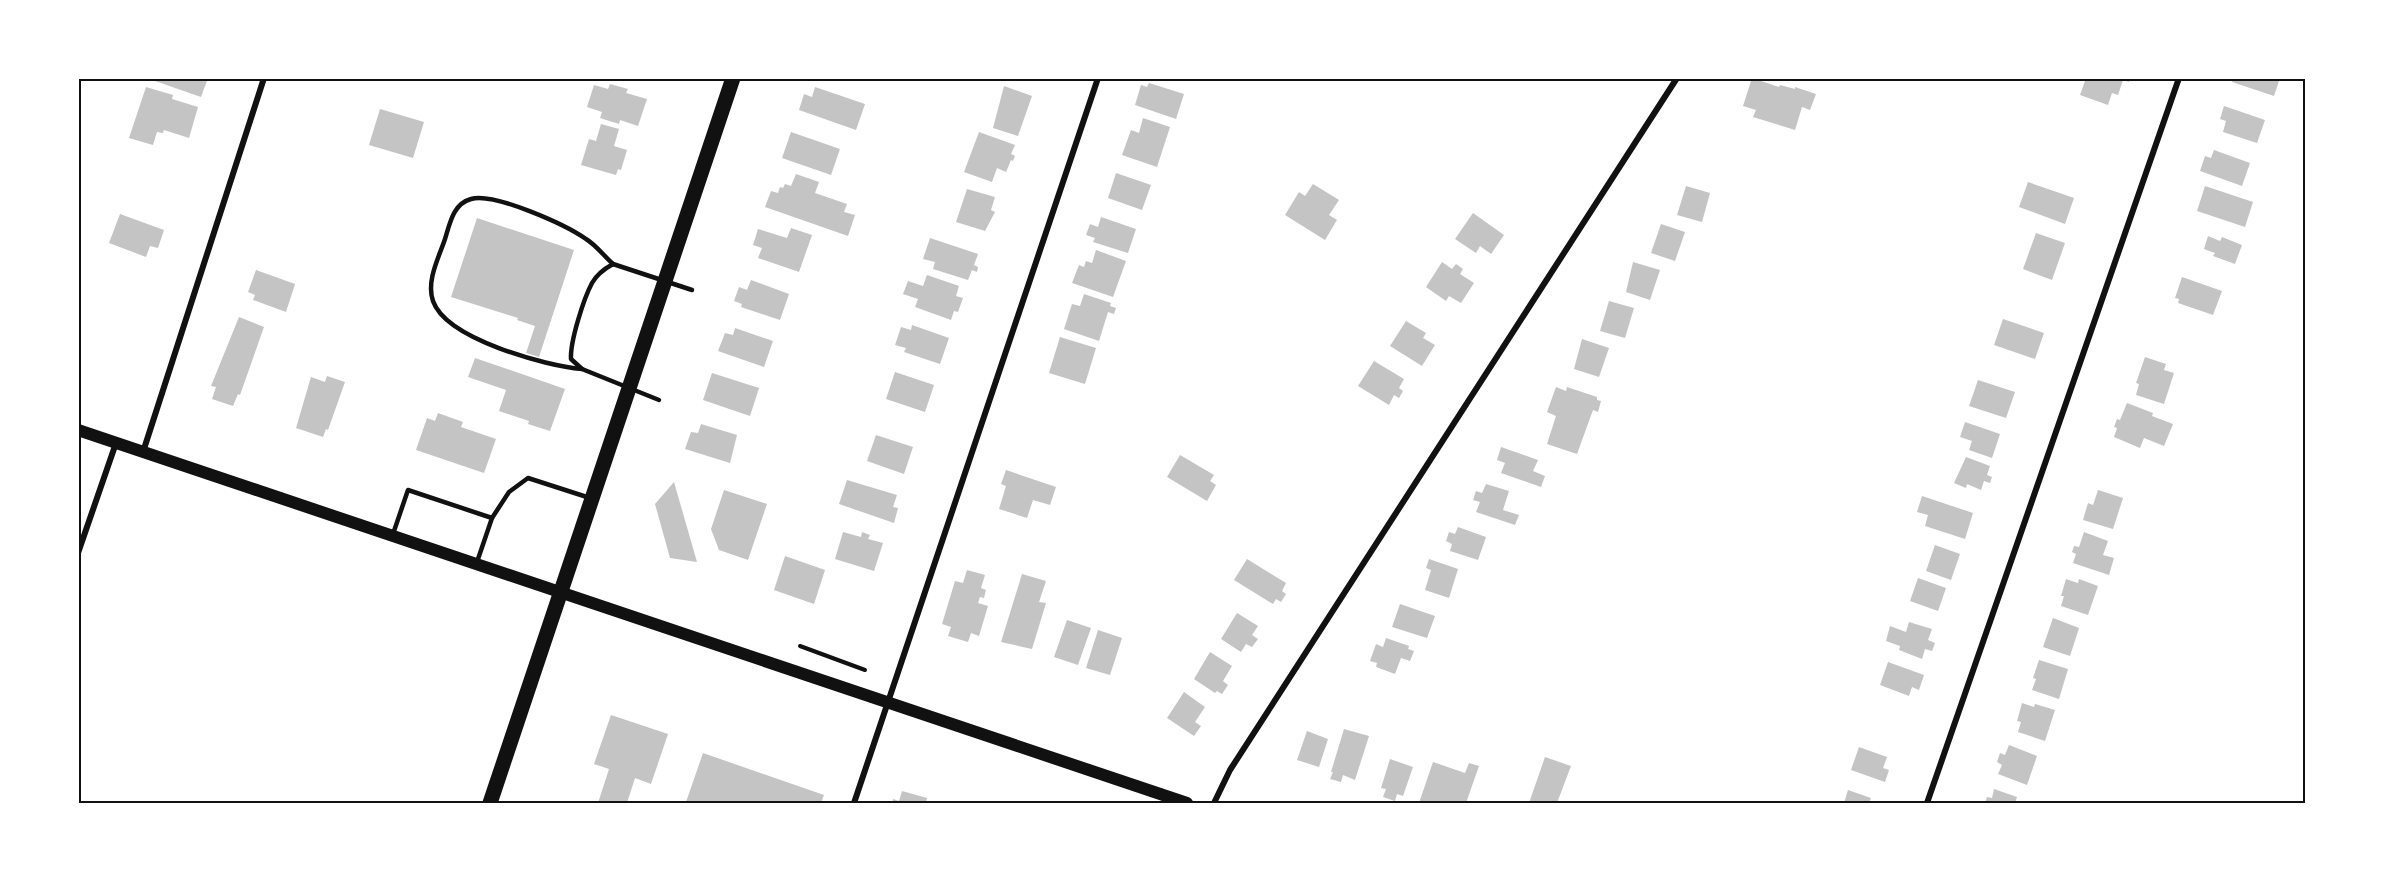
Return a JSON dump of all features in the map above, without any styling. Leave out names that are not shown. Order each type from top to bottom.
[{"type":"main road","points":[[490,803],[733,78]]},
{"type":"main road","points":[[78,430],[1187,803]]},
{"type":"street","points":[[143,453],[264,78]]},
{"type":"street","points":[[854,803],[1098,78]]},
{"type":"street","points":[[1214,803],[1230,770],[1677,78]]},
{"type":"street","points":[[1927,803],[2179,78]]},
{"type":"street","points":[[78,553],[116,443]]},
{"type":"lane","points":[[659,400],[582,369],[543,364],[496,347],[470,334],[446,318],[433,301],[431,281],[453,215],[459,204],[472,198],[485,198],[515,206],[554,222],[588,240],[613,264],[692,290]]},
{"type":"lane","points":[[582,369],[571,359],[570,346],[592,283],[602,270],[613,264]]},
{"type":"lane","points":[[476,564],[492,518],[509,492],[528,478],[592,499]]},
{"type":"lane","points":[[393,536],[408,490],[492,518]]},
{"type":"path","points":[[800,646],[865,670]]},
{"type":"building","points":[[156,78],[208,78],[201,97],[155,81]]},
{"type":"building","points":[[1752,78],[1779,87],[1780,85],[1795,89],[1795,87],[1816,94],[1810,110],[1802,107],[1795,130],[1753,117],[1756,110],[1743,106]]},
{"type":"building","points":[[2086,78],[2131,78],[2129,82],[2123,80],[2118,95],[2112,93],[2108,105],[2080,95]]},
{"type":"building","points":[[2233,78],[2280,78],[2274,96],[2232,82]]},
{"type":"building","points":[[1149,83],[1184,94],[1176,119],[1135,105],[1141,85],[1147,87]]},
{"type":"building","points":[[610,84],[628,89],[626,93],[647,99],[638,126],[620,120],[619,124],[600,118],[602,112],[587,107],[594,85],[608,89]]},
{"type":"building","points":[[1004,86],[1032,96],[1018,136],[993,128]]},
{"type":"building","points":[[146,87],[173,95],[172,99],[198,107],[189,138],[164,130],[163,133],[157,132],[153,145],[129,138]]},
{"type":"building","points":[[815,87],[865,104],[856,130],[799,110],[804,94],[812,97]]},
{"type":"building","points":[[2224,106],[2265,120],[2257,143],[2223,132],[2226,121],[2220,119]]},
{"type":"building","points":[[380,109],[424,122],[413,158],[369,145]]},
{"type":"building","points":[[1143,118],[1170,127],[1157,167],[1122,155],[1131,130],[1139,133]]},
{"type":"building","points":[[601,124],[619,129],[614,146],[627,150],[621,170],[618,169],[616,175],[581,165],[589,139],[596,141]]},
{"type":"building","points":[[791,132],[840,149],[831,175],[782,158]]},
{"type":"building","points":[[979,132],[1015,145],[1011,154],[1015,156],[1013,161],[1011,160],[1006,172],[997,168],[992,182],[964,172]]},
{"type":"building","points":[[2214,150],[2250,163],[2242,186],[2200,171],[2205,156],[2211,158]]},
{"type":"building","points":[[1116,173],[1151,185],[1142,210],[1108,198]]},
{"type":"building","points":[[796,174],[819,182],[815,193],[847,204],[844,212],[855,215],[848,236],[765,207],[771,191],[778,193],[780,187],[783,188],[785,184],[791,186]]},
{"type":"building","points":[[2028,182],[2074,198],[2065,224],[2019,207]]},
{"type":"building","points":[[1313,184],[1339,200],[1329,215],[1337,220],[1325,240],[1285,215],[1299,192],[1305,196]]},
{"type":"building","points":[[1686,186],[1710,193],[1702,222],[1677,215]]},
{"type":"building","points":[[2205,186],[2253,202],[2245,227],[2197,211]]},
{"type":"building","points":[[967,189],[995,197],[991,210],[995,212],[985,231],[956,222]]},
{"type":"building","points":[[1473,213],[1504,235],[1491,254],[1480,246],[1476,253],[1455,239]]},
{"type":"building","points":[[120,214],[164,230],[158,248],[150,246],[146,257],[109,243]]},
{"type":"building","points":[[1101,217],[1136,229],[1128,253],[1093,242],[1095,238],[1086,235],[1090,224],[1098,227]]},
{"type":"building","points":[[477,218],[574,250],[539,357],[526,353],[535,326],[517,320],[518,318],[451,297]]},
{"type":"building","points":[[1661,224],[1685,232],[1675,261],[1651,253]]},
{"type":"building","points":[[791,228],[812,235],[799,272],[758,258],[762,248],[753,245],[758,229],[787,238]]},
{"type":"building","points":[[2036,233],[2065,243],[2052,280],[2023,269]]},
{"type":"building","points":[[2208,236],[2220,241],[2222,237],[2242,245],[2235,264],[2213,256],[2215,253],[2204,249]]},
{"type":"building","points":[[930,238],[978,254],[974,265],[978,267],[977,272],[972,270],[968,280],[933,269],[935,262],[923,259]]},
{"type":"building","points":[[1096,250],[1126,261],[1113,297],[1072,283],[1079,265],[1084,267],[1086,261],[1092,263]]},
{"type":"building","points":[[1442,262],[1452,269],[1456,264],[1463,269],[1460,274],[1474,283],[1461,303],[1449,296],[1446,301],[1426,287]]},
{"type":"building","points":[[1633,262],[1660,270],[1650,300],[1626,292]]},
{"type":"building","points":[[256,270],[295,284],[286,312],[253,300],[255,295],[248,292]]},
{"type":"building","points":[[927,275],[959,286],[956,296],[963,298],[958,312],[954,311],[951,320],[915,307],[918,299],[903,294],[908,281],[923,286]]},
{"type":"building","points":[[2182,277],[2222,291],[2213,315],[2178,303],[2179,299],[2175,298]]},
{"type":"building","points":[[751,280],[789,294],[780,320],[741,307],[742,304],[734,301],[739,287],[747,290]]},
{"type":"building","points":[[1084,294],[1111,303],[1110,306],[1116,308],[1114,314],[1108,312],[1099,341],[1064,329],[1072,304],[1080,306]]},
{"type":"building","points":[[1609,301],[1634,308],[1625,338],[1600,331]]},
{"type":"building","points":[[239,317],[264,327],[240,395],[238,394],[233,406],[212,399],[216,387],[211,386]]},
{"type":"building","points":[[2003,319],[2044,333],[2035,359],[1994,345]]},
{"type":"building","points":[[1406,321],[1426,333],[1423,338],[1435,345],[1422,366],[1390,346]]},
{"type":"building","points":[[912,325],[949,338],[940,364],[904,352],[906,348],[895,345],[901,327],[911,330]]},
{"type":"building","points":[[735,328],[773,341],[764,367],[718,351],[725,333],[733,335]]},
{"type":"building","points":[[1060,337],[1096,348],[1085,384],[1049,373]]},
{"type":"building","points":[[1582,339],[1609,348],[1599,377],[1574,369]]},
{"type":"building","points":[[2145,357],[2166,364],[2164,370],[2174,373],[2164,404],[2136,395],[2139,384],[2136,383]]},
{"type":"building","points":[[475,358],[565,389],[550,431],[499,411],[506,390],[468,377]]},
{"type":"building","points":[[1374,361],[1404,379],[1399,388],[1403,391],[1399,398],[1394,395],[1389,405],[1358,386]]},
{"type":"building","points":[[895,372],[934,385],[925,412],[886,399]]},
{"type":"building","points":[[712,373],[759,388],[750,416],[703,400]]},
{"type":"building","points":[[327,376],[345,382],[328,430],[326,429],[323,437],[296,428],[311,377],[325,382]]},
{"type":"building","points":[[1978,380],[2015,392],[2006,418],[1969,406]]},
{"type":"building","points":[[1556,387],[1566,391],[1567,387],[1597,397],[1597,400],[1601,401],[1598,412],[1593,410],[1577,454],[1547,444],[1556,416],[1547,412]]},
{"type":"building","points":[[2127,403],[2173,424],[2164,446],[2144,438],[2140,448],[2114,437],[2117,419],[2120,420]]},
{"type":"building","points":[[438,413],[463,422],[461,427],[496,439],[484,473],[416,450],[427,418],[435,421]]},
{"type":"building","points":[[1965,422],[2000,434],[1992,458],[1969,450],[1972,441],[1960,437]]},
{"type":"building","points":[[701,424],[737,435],[730,463],[685,449],[691,432],[698,433]]},
{"type":"building","points":[[876,435],[913,447],[904,474],[867,461]]},
{"type":"building","points":[[1501,447],[1538,460],[1533,471],[1545,476],[1541,487],[1501,473],[1505,463],[1497,460]]},
{"type":"building","points":[[1180,455],[1214,475],[1210,481],[1216,485],[1207,501],[1167,477]]},
{"type":"building","points":[[1966,457],[1990,466],[1987,475],[1992,477],[1990,483],[1984,481],[1981,490],[1967,484],[1966,488],[1954,483]]},
{"type":"building","points":[[1006,470],[1056,487],[1050,505],[1033,500],[1027,518],[999,509],[1006,486],[1001,484]]},
{"type":"building","points":[[847,480],[897,495],[893,507],[898,508],[894,523],[839,504]]},
{"type":"building","points":[[674,482],[697,562],[670,558],[655,504]]},
{"type":"building","points":[[1486,484],[1509,491],[1503,510],[1519,515],[1515,525],[1476,512],[1480,502],[1473,500],[1476,491],[1482,493]]},
{"type":"building","points":[[724,490],[767,504],[748,560],[719,550],[711,529]]},
{"type":"building","points":[[2098,490],[2123,498],[2113,529],[2083,520],[2088,503],[2093,505]]},
{"type":"building","points":[[1922,496],[1973,513],[1965,539],[1925,526],[1928,515],[1917,512]]},
{"type":"building","points":[[1458,527],[1486,537],[1478,560],[1450,551],[1452,544],[1446,541],[1449,532],[1455,534]]},
{"type":"building","points":[[843,532],[861,537],[862,532],[870,535],[868,539],[883,543],[874,571],[835,559]]},
{"type":"building","points":[[2084,532],[2108,541],[2103,555],[2114,558],[2109,575],[2073,563],[2076,554],[2072,552],[2074,546],[2079,547]]},
{"type":"building","points":[[1935,545],[1960,554],[1951,580],[1926,571]]},
{"type":"building","points":[[785,556],[825,570],[814,604],[774,590]]},
{"type":"building","points":[[1247,559],[1286,583],[1282,591],[1286,594],[1281,602],[1276,599],[1273,604],[1234,580]]},
{"type":"building","points":[[1429,559],[1458,569],[1449,598],[1425,590],[1431,570],[1426,568]]},
{"type":"building","points":[[967,570],[985,575],[981,588],[986,590],[984,598],[980,597],[978,603],[988,606],[979,636],[971,633],[968,642],[948,636],[951,627],[942,624],[955,581],[963,583]]},
{"type":"building","points":[[1022,574],[1046,581],[1039,602],[1046,603],[1032,649],[1001,642]]},
{"type":"building","points":[[1918,578],[1946,588],[1938,611],[1910,601]]},
{"type":"building","points":[[2066,579],[2078,583],[2079,579],[2098,586],[2088,615],[2061,606],[2064,596],[2061,596]]},
{"type":"building","points":[[1400,604],[1435,616],[1427,638],[1392,627]]},
{"type":"building","points":[[1237,613],[1258,626],[1252,635],[1258,639],[1252,647],[1246,644],[1241,652],[1221,639]]},
{"type":"building","points":[[2053,618],[2079,628],[2070,656],[2043,647]]},
{"type":"building","points":[[1067,620],[1091,628],[1078,665],[1054,657]]},
{"type":"building","points":[[1909,622],[1932,629],[1928,640],[1935,643],[1932,651],[1925,649],[1922,659],[1899,650],[1900,646],[1886,641],[1890,626],[1906,632]]},
{"type":"building","points":[[1098,630],[1122,638],[1110,675],[1086,668]]},
{"type":"building","points":[[1386,638],[1409,646],[1408,649],[1414,651],[1410,661],[1401,658],[1395,674],[1376,667],[1377,663],[1370,661],[1376,644],[1383,647]]},
{"type":"building","points":[[1210,652],[1232,666],[1223,681],[1228,685],[1222,694],[1217,691],[1215,693],[1194,679]]},
{"type":"building","points":[[2039,660],[2068,669],[2059,699],[2032,690]]},
{"type":"building","points":[[1888,662],[1924,675],[1919,690],[1912,687],[1909,696],[1880,685]]},
{"type":"building","points":[[1184,692],[1205,707],[1195,722],[1201,726],[1194,736],[1167,718]]},
{"type":"building","points":[[2022,703],[2055,710],[2045,741],[2018,732],[2021,722],[2017,721]]},
{"type":"building","points":[[611,715],[668,734],[651,784],[635,778],[627,803],[598,803],[609,769],[594,764]]},
{"type":"building","points":[[1344,729],[1369,736],[1355,780],[1343,775],[1341,782],[1330,779]]},
{"type":"building","points":[[1307,731],[1328,739],[1319,767],[1297,760]]},
{"type":"building","points":[[2009,745],[2037,756],[2027,785],[1998,774],[2002,765],[1997,762],[2000,753],[2005,755]]},
{"type":"building","points":[[1859,747],[1887,757],[1883,768],[1889,770],[1885,782],[1851,770]]},
{"type":"building","points":[[703,753],[824,795],[821,803],[686,802]]},
{"type":"building","points":[[1545,757],[1571,766],[1557,803],[1529,803]]},
{"type":"building","points":[[1390,759],[1413,767],[1403,796],[1397,794],[1395,801],[1383,797],[1386,789],[1381,788]]},
{"type":"building","points":[[1433,762],[1465,773],[1469,763],[1479,766],[1466,803],[1419,803]]},
{"type":"building","points":[[1994,789],[2017,797],[2015,803],[1985,803],[1987,797],[1992,798]]},
{"type":"building","points":[[1848,790],[1871,798],[1869,803],[1844,803]]},
{"type":"building","points":[[902,791],[927,798],[926,803],[892,803],[893,799],[899,801]]}]
